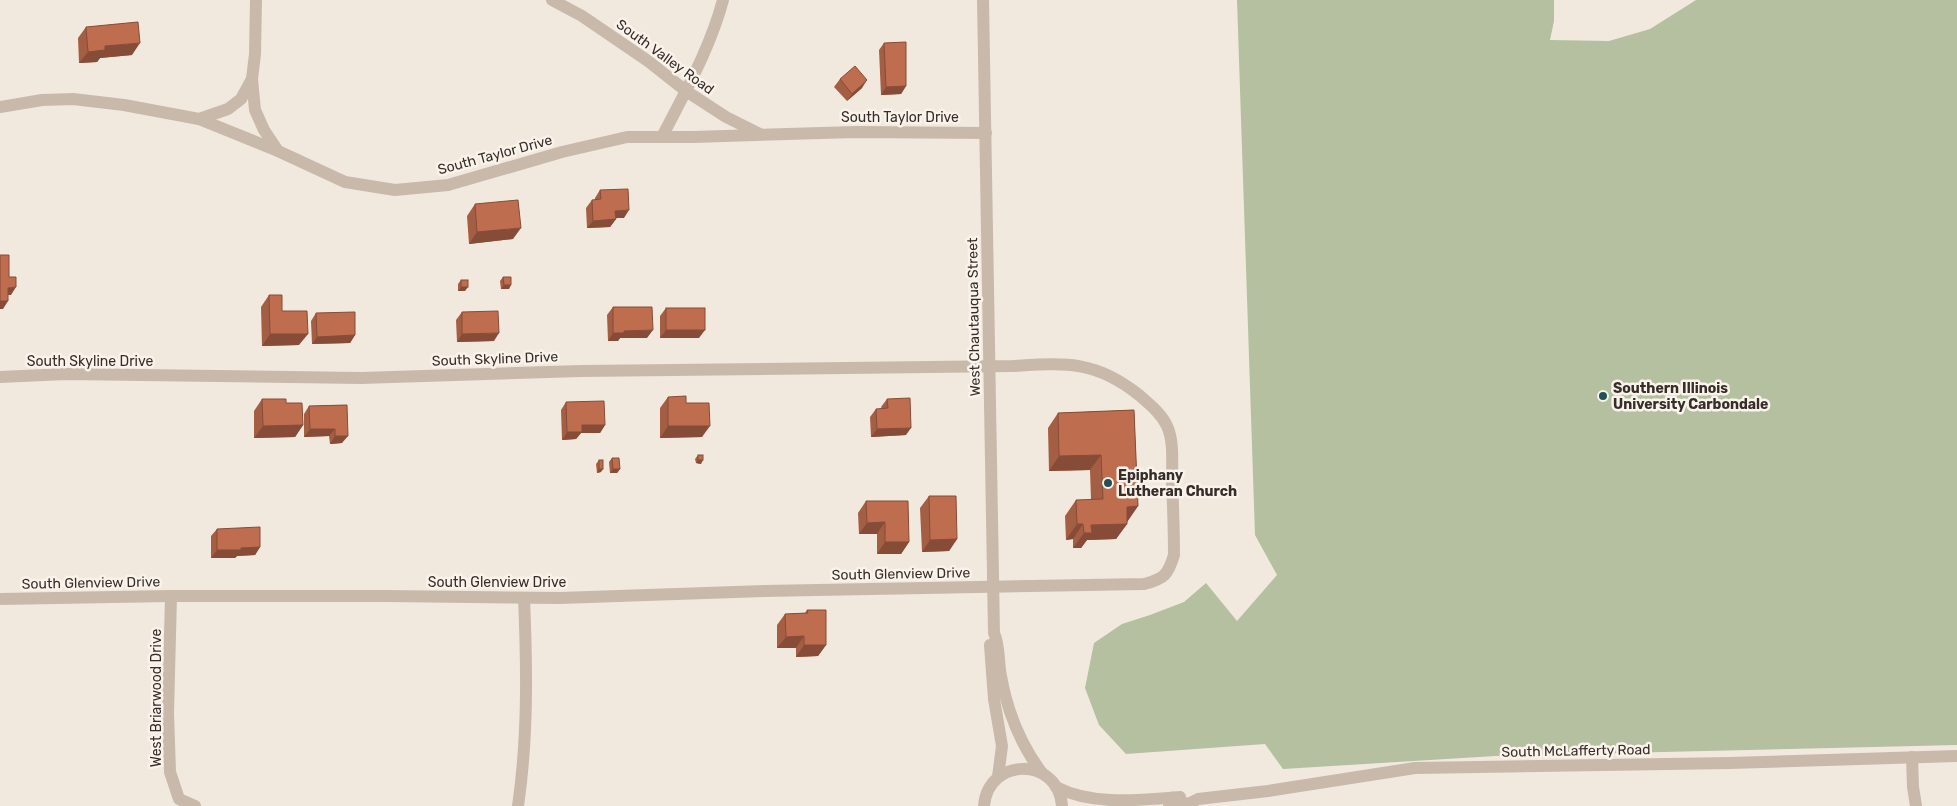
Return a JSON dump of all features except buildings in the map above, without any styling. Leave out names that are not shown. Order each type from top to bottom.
[{"type":"street","points":[[256,0],[255,54],[252,79],[255,110],[264,130],[278,151]]},
{"type":"street","name":"South Valley Road","points":[[552,0],[582,16],[640,56],[686,92],[726,117],[762,135]]},
{"type":"street","points":[[662,137],[702,59],[716,25],[723,0]]},
{"type":"street","name":"West Chautauqua Street","points":[[983,0],[994,633],[1009,709],[1028,751],[1042,773],[1056,787],[1062,798],[1062,806]]},
{"type":"street","points":[[0,107],[42,100],[72,99],[124,105],[199,119],[228,109],[241,98],[252,79]]},
{"type":"street","name":"South Taylor Drive","points":[[199,119],[278,151],[345,182],[395,190],[448,185],[562,152],[627,137],[855,132],[986,133]]},
{"type":"street","name":"South Skyline Drive","points":[[0,378],[66,374],[361,378],[581,371],[1013,366],[1058,363],[1075,364],[1101,372],[1123,382],[1155,409],[1167,427],[1171,446],[1174,555],[1169,570],[1156,581],[1144,584],[993,587]]},
{"type":"street","name":"South Glenview Drive","points":[[0,599],[171,596],[524,598],[993,587]]},
{"type":"street","name":"West Briarwood Drive","points":[[171,596],[168,713],[170,772],[179,799],[195,806]]},
{"type":"street","points":[[518,806],[524,768],[527,683],[524,598]]},
{"type":"street","name":"West Chautauqua Street","points":[[984,806],[989,789],[998,777],[1002,746],[990,667],[990,643],[994,633]]},
{"type":"street","name":"South McLafferty Road","points":[[1169,806],[1190,803],[1198,799],[1268,791],[1415,768],[1730,763],[1957,756]]},
{"type":"street","points":[[1912,757],[1916,806]]},
{"type":"street","points":[[998,777],[1009,771],[1022,768],[1042,773]]},
{"type":"street","name":"South McLafferty Road","points":[[1056,787],[1074,795],[1094,799],[1134,800],[1188,796],[1198,799]]},
{"type":"green space","name":"Southern Illinois University Carbondale","points":[[1237,0],[1554,0],[1554,21],[1550,40],[1609,41],[1650,29],[1696,0],[1957,0],[1957,745],[1495,756],[1283,769],[1265,744],[1126,754],[1099,725],[1085,688],[1094,643],[1122,624],[1184,602],[1206,583],[1237,621],[1277,575],[1255,535]]},
{"type":"place","name":"Southern Illinois University Carbondale","points":[[1603,396]]},
{"type":"place","name":"Epiphany Lutheran Church","points":[[1108,483]]}]
